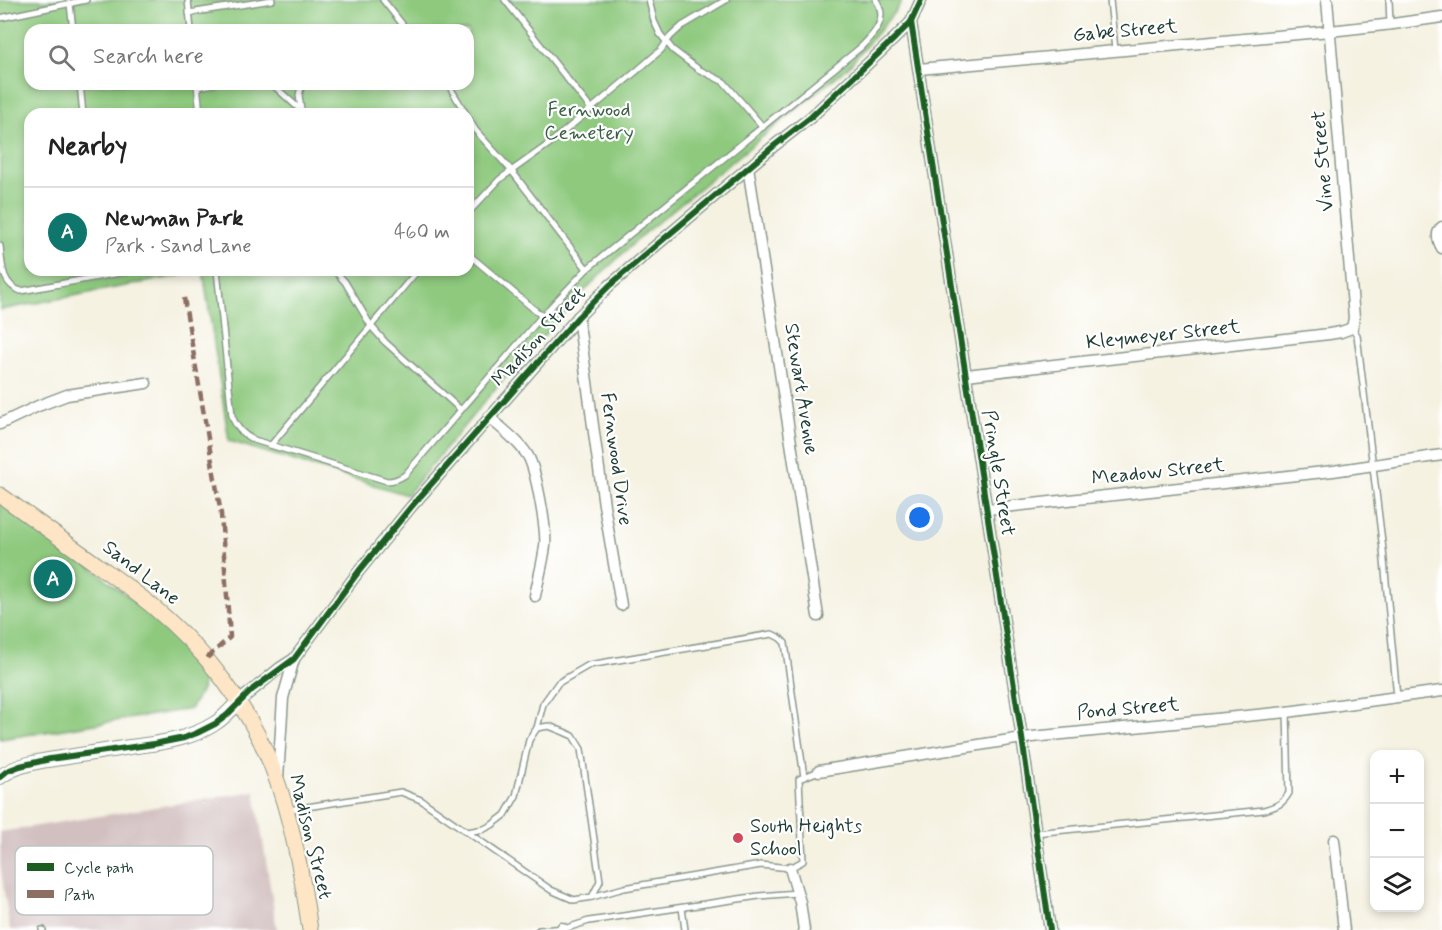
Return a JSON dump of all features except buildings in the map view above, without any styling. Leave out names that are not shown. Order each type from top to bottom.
[{"type":"main road","name":"Sand Lane","points":[[2,501],[120,581],[152,606],[206,658],[238,702]]},
{"type":"main road","name":"Madison Street","points":[[238,702],[261,744],[278,784],[297,855],[310,930]]},
{"type":"street","name":"Madison Street","points":[[238,702],[294,659],[359,571],[411,507],[578,317],[646,254],[811,117],[895,38],[910,22],[921,0]]},
{"type":"street","name":"Vine Street","points":[[1327,0],[1353,323]]},
{"type":"street","name":"Gabe Street","points":[[919,69],[1330,31],[1442,17]]},
{"type":"street","name":"Pringle Street","points":[[910,22],[987,509],[1050,930]]},
{"type":"street","name":"Stewart Avenue","points":[[748,167],[818,616]]},
{"type":"street","points":[[1442,227],[1438,233],[1438,240],[1442,248]]},
{"type":"street","name":"Fernwood Drive","points":[[578,317],[604,505],[621,606]]},
{"type":"street","name":"Kleymeyer Street","points":[[966,375],[1329,334],[1341,332],[1353,323]]},
{"type":"street","points":[[0,423],[67,395],[146,383]]},
{"type":"street","points":[[489,417],[520,446],[528,456],[534,470],[545,544],[535,596]]},
{"type":"street","points":[[1376,464],[1442,455]]},
{"type":"street","name":"Meadow Street","points":[[987,509],[1333,471],[1376,464]]},
{"type":"street","points":[[278,784],[283,698],[294,659]]},
{"type":"street","name":"Pond Street","points":[[819,771],[1022,738],[1287,712],[1442,691]]},
{"type":"street","points":[[0,777],[7,771],[20,766],[50,759],[184,738],[215,724],[226,716],[238,702]]},
{"type":"street","points":[[1334,840],[1344,930]]},
{"type":"street","points":[[790,868],[800,902],[804,930]]},
{"type":"lane","points":[[0,18],[86,0]]},
{"type":"lane","points":[[188,0],[190,24]]},
{"type":"lane","points":[[189,13],[272,0]]},
{"type":"lane","points":[[384,0],[403,24]]},
{"type":"lane","points":[[388,6],[395,0]]},
{"type":"lane","points":[[505,0],[591,109]]},
{"type":"lane","points":[[650,0],[654,21],[666,43],[698,69],[724,82],[763,127]]},
{"type":"lane","points":[[474,206],[511,170],[549,144],[654,56],[682,26],[726,0]]},
{"type":"lane","points":[[218,276],[232,416],[235,423],[248,437],[393,481],[405,474],[542,316],[587,269],[861,47],[873,35],[882,17],[880,5],[876,0]]},
{"type":"lane","points":[[1110,0],[1115,50]]},
{"type":"lane","points":[[1389,0],[1390,24]]},
{"type":"lane","points":[[70,4],[72,24]]},
{"type":"lane","points":[[399,19],[399,24]]},
{"type":"lane","points":[[81,90],[82,108]]},
{"type":"lane","points":[[197,90],[199,108]]},
{"type":"lane","points":[[279,90],[299,108]]},
{"type":"lane","points":[[300,90],[299,95],[302,108]]},
{"type":"lane","points":[[452,90],[462,108]]},
{"type":"lane","points":[[474,128],[511,170],[587,269]]},
{"type":"lane","points":[[0,246],[6,281],[17,290],[27,290],[86,276]]},
{"type":"lane","points":[[474,259],[542,316]]},
{"type":"lane","points":[[340,276],[370,326],[461,410]]},
{"type":"lane","points":[[271,445],[413,276]]},
{"type":"lane","points":[[1353,323],[1357,336],[1376,464],[1396,698]]},
{"type":"lane","points":[[467,832],[484,829],[506,815],[516,796],[529,740],[537,728],[543,704],[558,683],[589,665],[772,634],[785,643],[804,777]]},
{"type":"lane","points":[[1035,833],[1276,807],[1284,802],[1289,793],[1287,712]]},
{"type":"lane","points":[[537,728],[549,726],[573,736],[581,749],[600,880],[592,897]]},
{"type":"lane","points":[[286,810],[401,792],[421,800],[551,890],[573,900],[624,888],[761,865],[790,868],[803,861],[799,778],[819,771]]},
{"type":"lane","points":[[539,930],[562,929],[589,921],[759,896],[797,893]]},
{"type":"lane","points":[[682,908],[685,930]]},
{"type":"shaded area","points":[[255,791],[277,930],[10,930],[0,865],[0,832]]},
{"type":"green space","name":"Fernwood Cemetery","points":[[902,0],[848,67],[642,235],[590,285],[489,396],[407,495],[229,441],[204,276],[474,276],[474,108],[24,108],[24,276],[177,276],[0,310],[0,1]]},
{"type":"green space","points":[[0,498],[6,499],[206,659],[202,690],[190,709],[0,739]]},
{"type":"marked path","points":[[184,298],[221,514],[230,637],[206,659]]},
{"type":"cycle path","points":[[0,777],[7,771],[20,766],[50,759],[154,744],[197,733],[226,716],[253,689],[294,659],[359,571],[411,507],[578,317],[646,254],[811,117],[911,22],[921,0]]},
{"type":"cycle path","points":[[911,22],[1050,930]]},
{"type":"place","name":"Newman Park","points":[[53,579]]},
{"type":"place","name":"South Heights School","points":[[738,838]]}]
